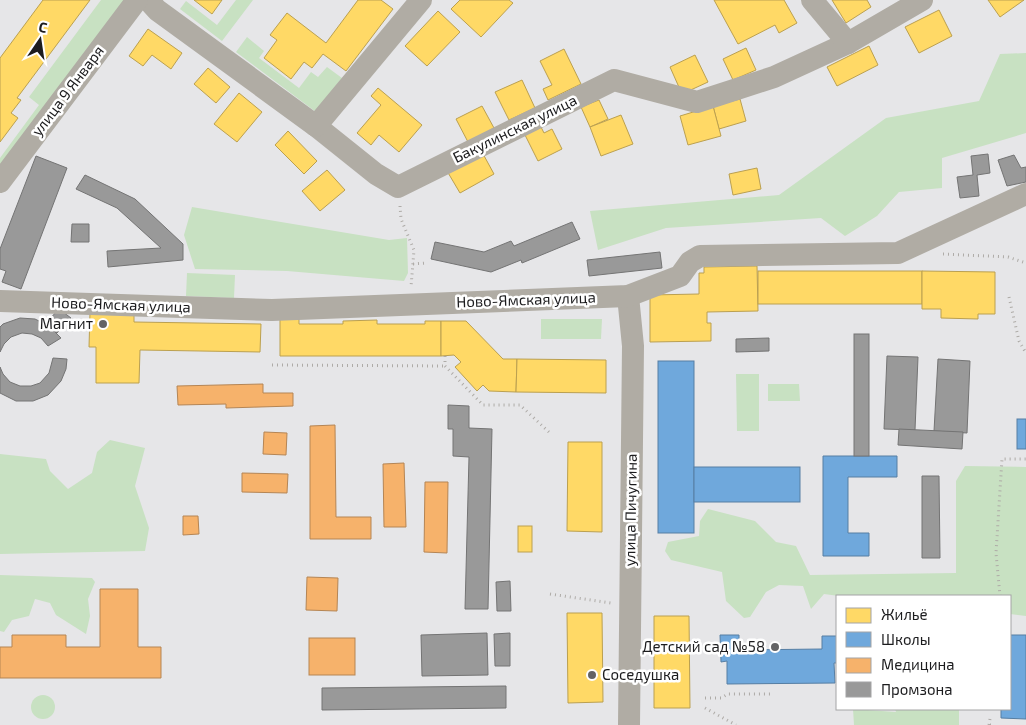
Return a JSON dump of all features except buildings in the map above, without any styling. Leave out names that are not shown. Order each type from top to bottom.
[{"type":"street","name":"улица 9 Января","points":[[0,182],[137,0]]},
{"type":"street","points":[[148,0],[157,10],[316,126],[376,174],[398,187]]},
{"type":"street","points":[[316,126],[421,0]]},
{"type":"street","points":[[812,0],[848,43]]},
{"type":"street","name":"Бакулинская улица","points":[[398,187],[614,80],[696,102],[774,77],[848,43],[922,0]]},
{"type":"street","name":"Ново-Ямская улица","points":[[0,301],[272,310],[628,296],[680,276],[690,262],[700,256],[898,253],[1026,194]]},
{"type":"street","name":"улица Пичугина","points":[[628,296],[633,346],[629,725]]},
{"type":"path","points":[[398,187],[402,219],[414,250],[409,305]]},
{"type":"path","points":[[989,256],[1008,257],[1026,263]]},
{"type":"path","points":[[413,264],[426,263]]},
{"type":"path","points":[[1010,297],[1019,341],[1026,353]]},
{"type":"path","points":[[445,356],[445,366],[483,405],[520,405],[551,434]]},
{"type":"path","points":[[272,365],[445,366]]},
{"type":"path","points":[[1000,595],[996,553],[1002,459],[1026,459]]},
{"type":"path","points":[[550,594],[630,606]]},
{"type":"path","points":[[705,698],[721,698],[728,694],[773,694]]},
{"type":"path","points":[[705,708],[736,725]]},
{"type":"path","points":[[990,719],[989,725],[995,725]]},
{"type":"green space","points":[[101,0],[129,0],[0,175],[0,158],[39,105],[29,97]]},
{"type":"green space","points":[[236,0],[253,0],[222,41],[180,9],[186,1],[217,25]]},
{"type":"green space","points":[[247,37],[264,51],[259,58],[299,88],[311,72],[318,77],[327,67],[342,78],[316,112],[236,52]]},
{"type":"green space","points":[[1026,53],[1026,133],[942,158],[942,188],[899,192],[877,216],[845,236],[821,218],[666,228],[598,250],[590,211],[779,195],[886,118],[979,101],[1000,54]]},
{"type":"green space","points":[[192,207],[389,240],[407,238],[408,273],[404,281],[287,271],[195,269],[184,235]]},
{"type":"green space","points":[[187,273],[235,275],[234,298],[186,296]]},
{"type":"green space","points":[[541,319],[602,319],[601,339],[541,339]]},
{"type":"green space","points":[[736,374],[759,374],[759,431],[737,431]]},
{"type":"green space","points":[[768,384],[799,384],[800,401],[768,401]]},
{"type":"green space","points":[[110,440],[145,448],[135,486],[149,528],[145,551],[0,554],[0,454],[46,459],[50,471],[68,489],[92,473],[97,452]]},
{"type":"green space","points":[[965,466],[1026,467],[1026,616],[1011,614],[1011,595],[836,596],[824,594],[811,609],[803,586],[779,585],[766,592],[750,617],[744,618],[726,601],[722,572],[671,560],[665,551],[668,542],[699,536],[700,521],[708,509],[755,521],[776,542],[796,546],[810,575],[956,573],[956,481]]},
{"type":"green space","points":[[0,575],[92,578],[95,582],[88,599],[90,616],[86,634],[56,615],[50,603],[35,599],[29,616],[12,620],[4,632],[0,631]]},
{"type":"green space","points":[[43,695],[51,699],[55,707],[51,715],[43,719],[35,715],[31,707],[35,699]]},
{"type":"green space","points":[[853,710],[896,712],[895,710],[959,710],[959,725],[854,725]]},
{"type":"place","name":"Магнит","points":[[103,324]]},
{"type":"place","name":"Детский сад №58","points":[[775,647]]},
{"type":"place","name":"Соседушка","points":[[592,675]]}]
